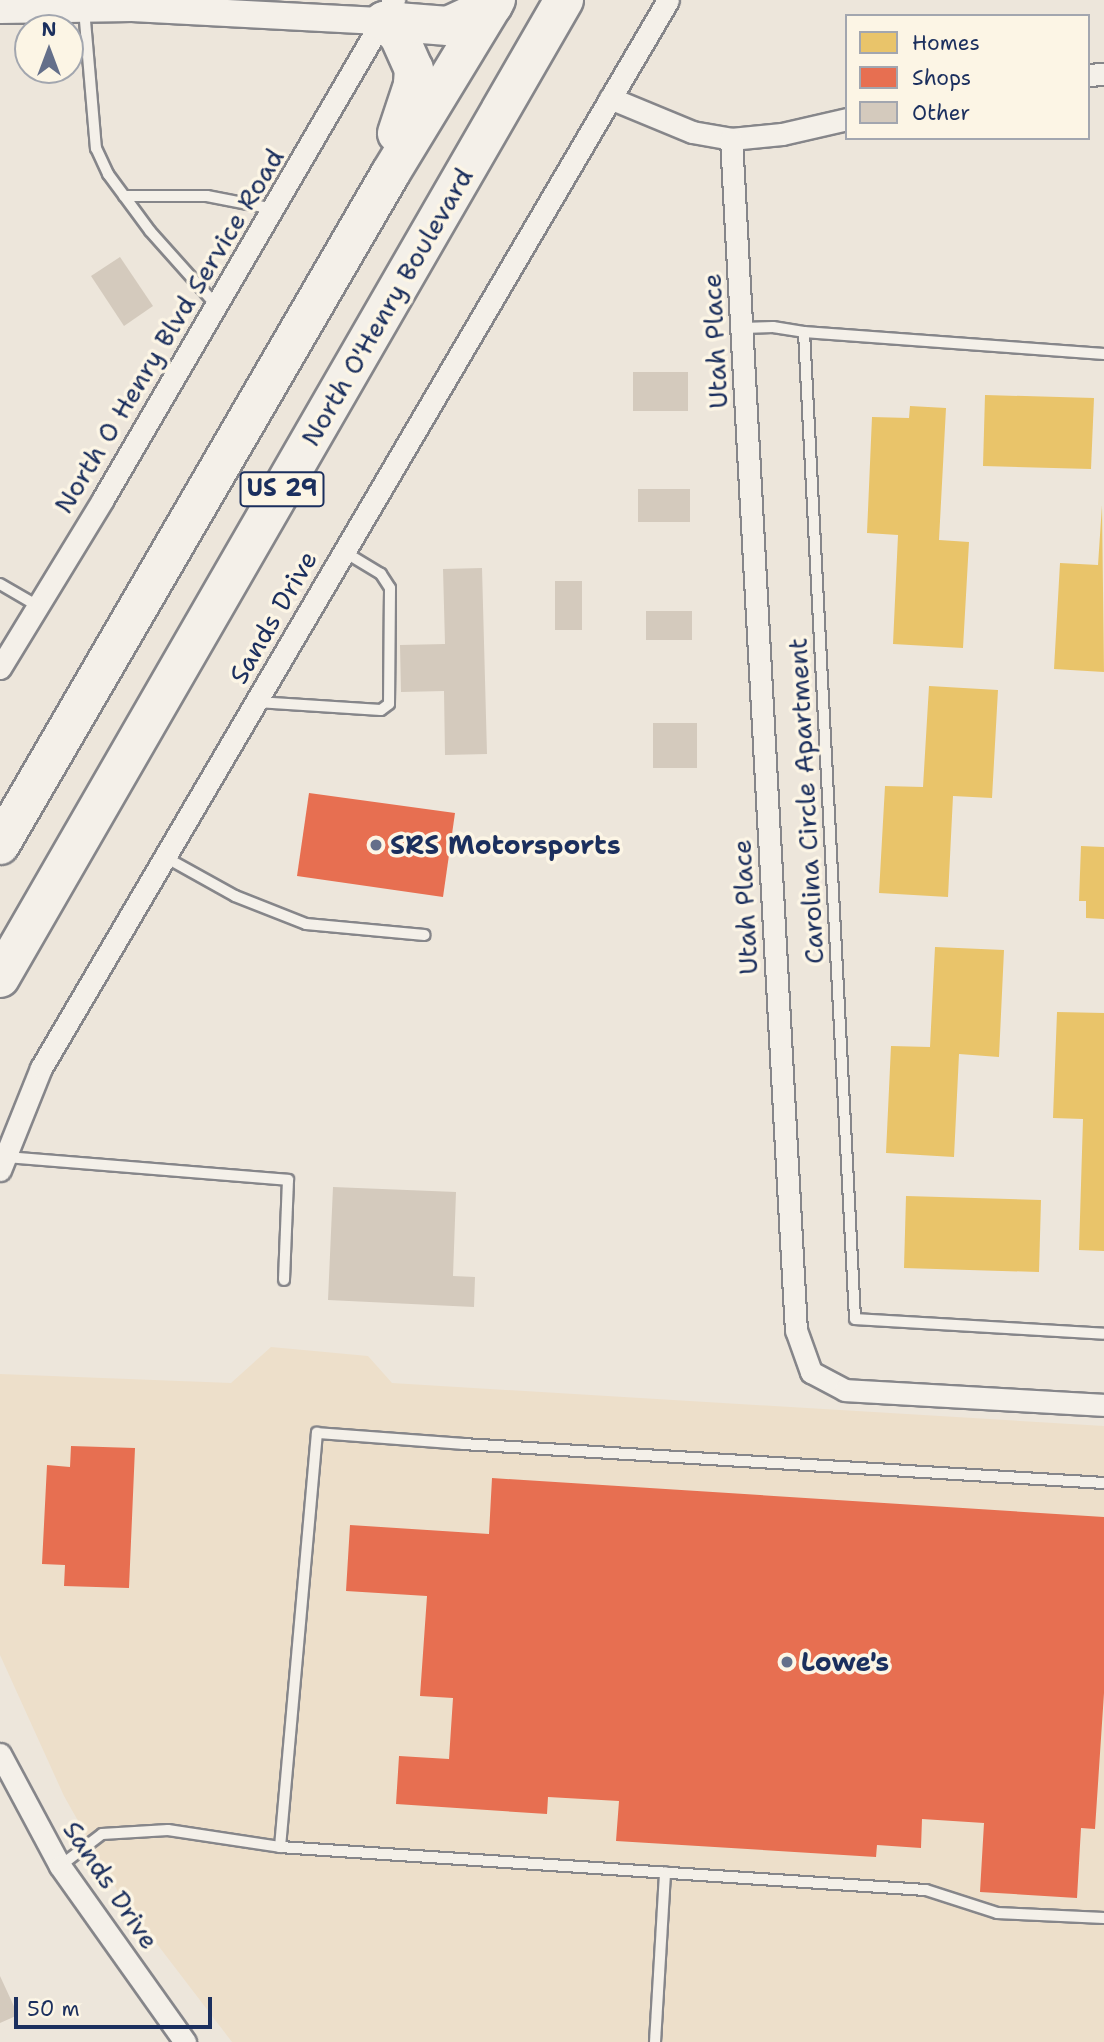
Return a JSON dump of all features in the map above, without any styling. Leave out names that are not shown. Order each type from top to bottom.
[{"type":"highway","name":"North O'Henry Boulevard","points":[[0,978],[564,0]]},
{"type":"highway","points":[[389,11],[448,26],[495,2]]},
{"type":"highway","name":"US 29","points":[[0,845],[390,174],[495,2]]},
{"type":"highway","points":[[389,11],[414,69],[413,85],[399,120],[390,174]]},
{"type":"street","name":"Sands Drive","points":[[3,1164],[41,1068],[668,0]]},
{"type":"street","points":[[0,10],[132,8],[389,11]]},
{"type":"street","name":"North O Henry Blvd Service Road","points":[[0,668],[389,11]]},
{"type":"street","points":[[610,98],[692,131],[731,139],[782,134],[845,119]]},
{"type":"street","name":"Utah Place","points":[[731,139],[796,1330],[811,1372],[845,1390],[1104,1405]]},
{"type":"street","name":"Sands Drive","points":[[0,1754],[60,1866],[185,2042]]},
{"type":"lane","points":[[84,9],[96,148],[108,174],[150,231],[216,306]]},
{"type":"lane","points":[[124,196],[207,196],[274,209]]},
{"type":"lane","points":[[743,328],[773,327],[804,332],[1104,354]]},
{"type":"lane","name":"Carolina Circle Apartment","points":[[804,332],[855,1319],[1104,1334]]},
{"type":"lane","points":[[257,702],[382,710],[389,705],[390,587],[382,574],[343,551]]},
{"type":"lane","points":[[0,583],[38,606]]},
{"type":"lane","points":[[165,857],[235,896],[306,923],[424,935]]},
{"type":"lane","points":[[3,1164],[288,1180],[284,1280]]},
{"type":"lane","points":[[280,1847],[317,1433],[1104,1483]]},
{"type":"lane","points":[[60,1866],[102,1834],[168,1830],[280,1847],[926,1890],[997,1913],[1104,1918]]},
{"type":"lane","points":[[655,2042],[666,1872]]},
{"type":"shaded area","points":[[271,1347],[368,1356],[392,1383],[1104,1426],[1104,2042],[232,2042],[121,1897],[64,1796],[0,1655],[0,1374],[231,1383]]},
{"type":"building: Homes","points":[[985,395],[1094,398],[1091,469],[983,466]]},
{"type":"building: Homes","points":[[910,406],[946,408],[939,540],[969,542],[963,648],[893,644],[898,535],[867,533],[872,417],[909,418]]},
{"type":"building: Homes","points":[[1102,505],[1104,672],[1054,669],[1060,563],[1098,565]]},
{"type":"building: Homes","points":[[929,686],[998,690],[992,798],[953,796],[948,897],[879,893],[885,786],[923,787]]},
{"type":"building: Homes","points":[[1081,846],[1104,847],[1104,919],[1086,918],[1086,901],[1079,901]]},
{"type":"building: Homes","points":[[935,947],[1004,950],[999,1057],[959,1054],[954,1157],[886,1153],[891,1046],[930,1047]]},
{"type":"building: Homes","points":[[1057,1012],[1104,1013],[1104,1251],[1079,1250],[1083,1119],[1053,1118]]},
{"type":"building: Homes","points":[[906,1196],[1041,1200],[1039,1272],[904,1268]]},
{"type":"building: Shops","name":"SRS Motorsports","points":[[309,793],[455,813],[443,897],[297,876]]},
{"type":"building: Shops","points":[[71,1446],[135,1448],[129,1588],[64,1586],[65,1565],[42,1564],[47,1465],[70,1467]]},
{"type":"building: Shops","points":[[492,1478],[1104,1517],[1104,1693],[1095,1829],[1081,1828],[1077,1898],[980,1892],[984,1823],[922,1819],[921,1848],[877,1845],[876,1857],[616,1841],[619,1801],[548,1797],[547,1814],[396,1804],[399,1756],[449,1759],[453,1698],[420,1696],[427,1596],[346,1591],[350,1525],[489,1534]]},
{"type":"building: Other","points":[[120,257],[153,306],[124,326],[91,276]]},
{"type":"building: Other","points":[[633,372],[688,372],[688,411],[633,411]]},
{"type":"building: Other","points":[[638,489],[690,489],[690,522],[638,522]]},
{"type":"building: Other","points":[[482,568],[487,754],[445,755],[444,691],[401,692],[400,645],[445,644],[443,569]]},
{"type":"building: Other","points":[[555,581],[582,581],[582,630],[555,630]]},
{"type":"building: Other","points":[[646,611],[692,611],[692,640],[646,640]]},
{"type":"building: Other","points":[[653,723],[697,723],[697,768],[653,768]]},
{"type":"building: Other","points":[[333,1187],[456,1192],[453,1276],[475,1277],[474,1307],[328,1300]]},
{"type":"building: Other","points":[[0,1976],[18,2015],[0,2023]]},
{"type":"place","name":"SRS Motorsports","points":[[376,845]]},
{"type":"place","name":"Lowe's","points":[[787,1662]]}]
